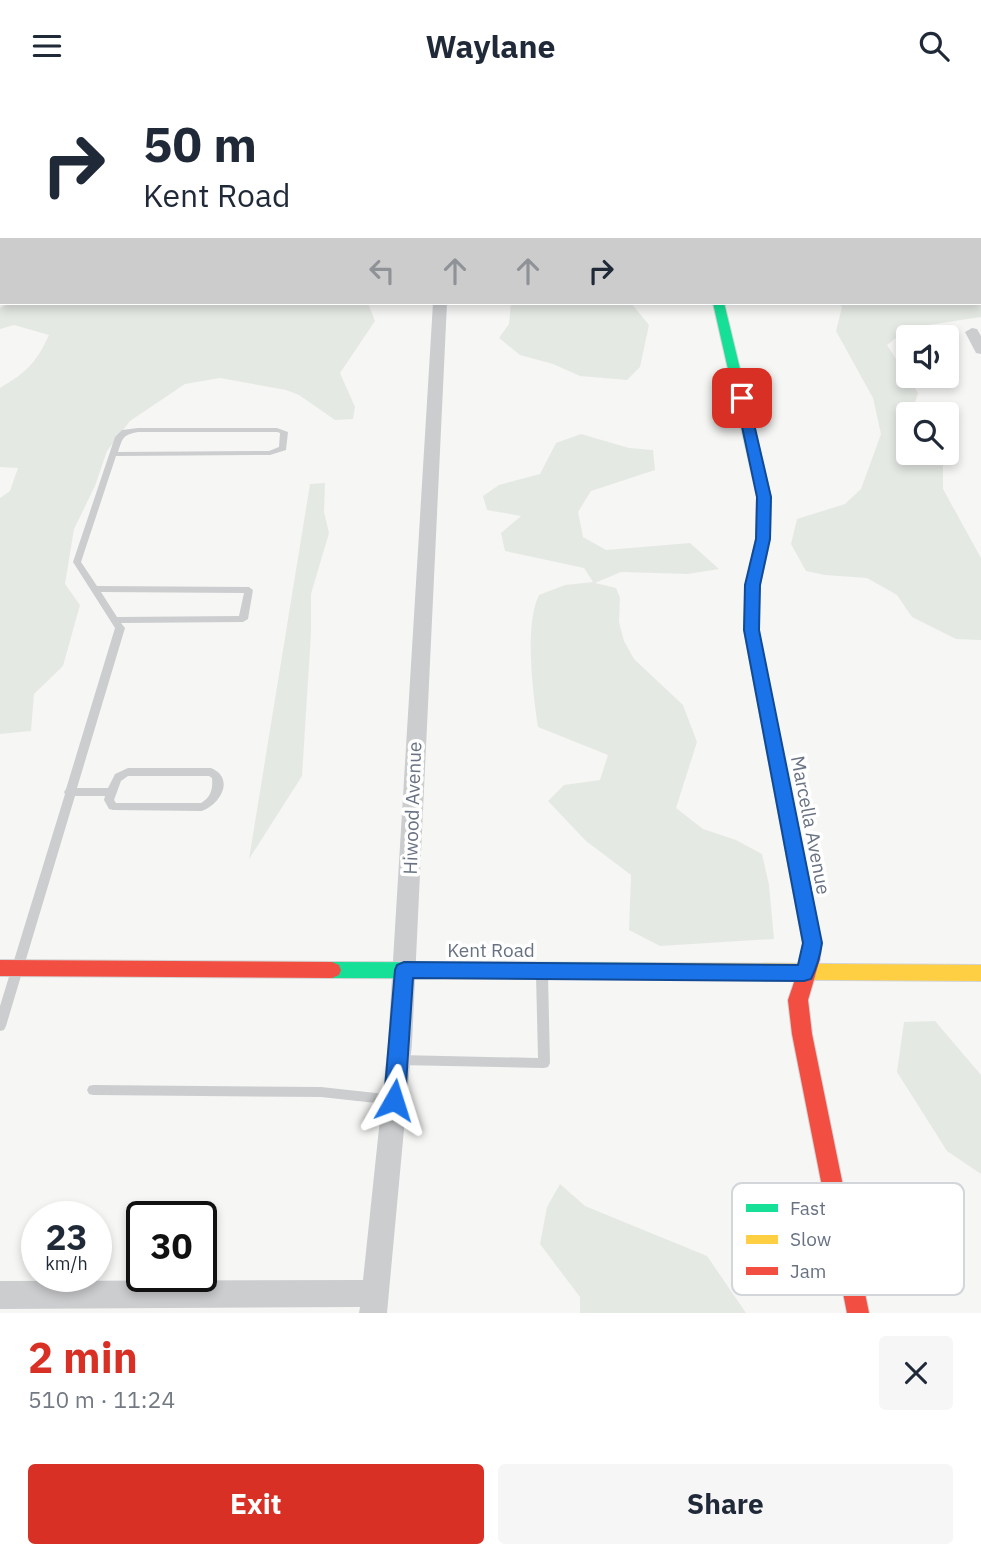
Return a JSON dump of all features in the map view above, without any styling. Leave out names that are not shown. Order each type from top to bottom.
[{"type":"street","name":"Hiwood Avenue","points":[[374,1303],[398,1061],[404,970],[439,305]]},
{"type":"street","name":"Marcella Avenue","points":[[718,305],[764,497],[763,539],[752,585],[751,630],[812,943],[811,960],[804,973],[798,999],[802,1034],[832,1183]]},
{"type":"street","points":[[972,332],[981,349]]},
{"type":"street","name":"Kent Road","points":[[0,968],[981,973]]},
{"type":"street","points":[[0,1295],[374,1303]]},
{"type":"street","name":"Marcella Avenue","points":[[854,1295],[858,1313]]},
{"type":"lane","points":[[0,1027],[120,628],[77,562],[113,454],[119,436],[138,430],[277,431],[284,432],[286,436],[284,448],[270,453],[113,454]]},
{"type":"lane","points":[[95,589],[250,590],[243,619],[115,620]]},
{"type":"lane","points":[[128,772],[211,772],[217,776],[218,782],[215,799],[202,807],[113,806],[109,800],[111,792],[115,779],[128,772]]},
{"type":"lane","points":[[69,792],[111,792]]},
{"type":"lane","points":[[398,1061],[544,1063],[542,971]]},
{"type":"lane","points":[[93,1090],[321,1093],[394,1100]]},
{"type":"shaded area","points":[[6,305],[369,305],[375,321],[340,373],[355,407],[353,419],[335,420],[299,395],[286,390],[220,378],[185,384],[130,421],[107,451],[95,486],[74,529],[65,584],[80,605],[63,666],[34,694],[31,731],[0,734],[0,498],[10,491],[18,468],[0,467],[0,388],[30,366],[49,335],[14,325],[0,329],[0,308]]},
{"type":"shaded area","points":[[511,305],[633,305],[649,325],[640,367],[627,380],[580,376],[553,364],[520,355],[499,338],[509,324]]},
{"type":"shaded area","points":[[840,305],[981,305],[981,317],[929,325],[896,325],[896,338],[887,345],[896,359],[896,388],[915,388],[918,393],[915,402],[896,402],[896,465],[943,465],[943,489],[981,558],[981,640],[956,639],[912,617],[897,595],[867,578],[806,571],[791,544],[797,519],[845,504],[861,489],[881,434],[873,398],[836,331]]},
{"type":"shaded area","points":[[581,434],[629,448],[653,450],[655,470],[591,491],[578,512],[583,537],[606,550],[690,543],[719,569],[688,574],[621,572],[595,583],[616,588],[620,598],[619,622],[624,641],[634,659],[683,705],[697,742],[676,808],[703,829],[736,840],[762,854],[769,885],[774,939],[660,946],[629,930],[631,875],[586,841],[548,801],[564,785],[600,780],[608,755],[538,727],[531,659],[534,608],[539,595],[565,585],[593,582],[584,568],[505,551],[501,533],[521,516],[487,510],[483,496],[499,485],[540,474],[556,443]]},
{"type":"shaded area","points":[[325,483],[324,512],[329,533],[311,594],[302,776],[249,859],[310,484]]},
{"type":"shaded area","points":[[935,1021],[981,1075],[981,1174],[947,1151],[897,1072],[904,1022]]},
{"type":"shaded area","points":[[560,1184],[585,1206],[707,1256],[746,1313],[580,1313],[580,1297],[540,1244],[547,1207]]},
{"type":"traffic: fast","points":[[718,305],[764,497],[763,539],[753,585],[751,630],[800,880]]},
{"type":"traffic: fast","points":[[332,970],[664,971]]},
{"type":"traffic: slow","points":[[664,971],[981,973]]},
{"type":"traffic: jam","points":[[800,880],[812,943],[811,959],[798,1000],[802,1034],[832,1183]]},
{"type":"traffic: jam","points":[[0,968],[332,970]]},
{"type":"traffic: jam","points":[[854,1295],[858,1313]]},
{"type":"route","points":[[394,1100],[404,970],[804,973],[811,960],[812,943],[751,630],[752,585],[763,539],[765,515],[764,497],[742,398]]}]
